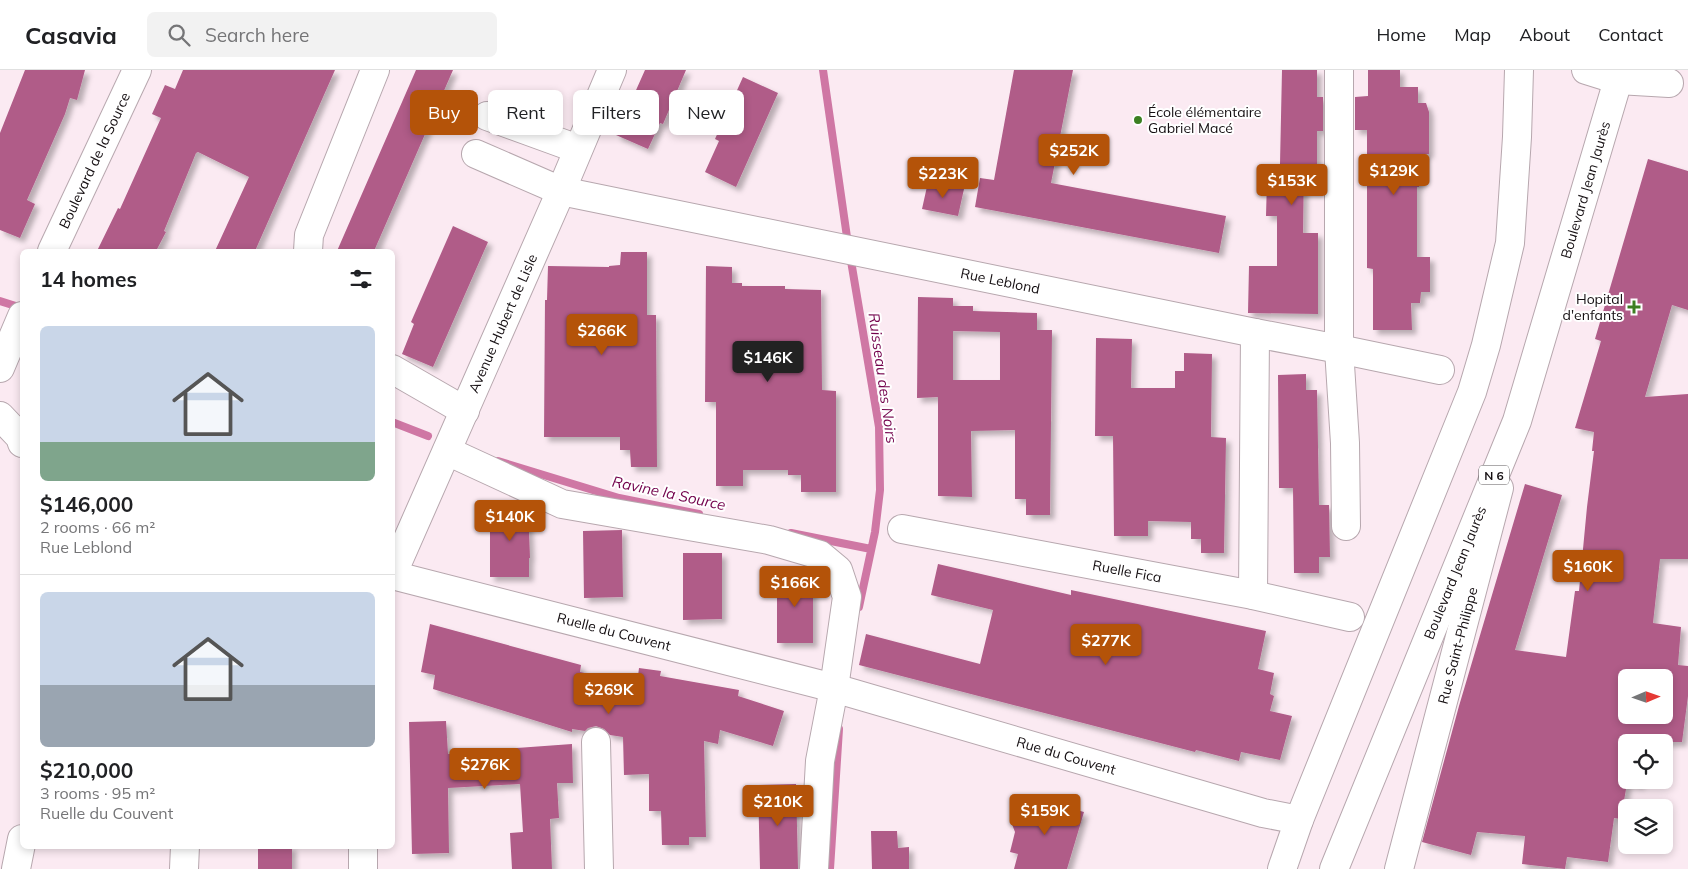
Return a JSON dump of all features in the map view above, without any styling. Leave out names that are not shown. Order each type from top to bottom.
[{"type":"street","name":"Boulevard de la Source","points":[[53,249],[137,70]]},
{"type":"street","points":[[308,249],[308,234],[375,70]]},
{"type":"street","name":"Avenue Hubert de Lisle","points":[[395,570],[612,70]]},
{"type":"street","points":[[1339,70],[1338,348],[1345,443],[1346,526]]},
{"type":"street","points":[[1282,869],[1299,820],[1472,392],[1486,345],[1510,243],[1520,70]]},
{"type":"street","points":[[1586,70],[1670,82]]},
{"type":"street","name":"Boulevard Jean Jaurès","points":[[1334,869],[1517,421],[1619,75]]},
{"type":"street","points":[[487,116],[578,149]]},
{"type":"street","name":"Rue Leblond","points":[[476,154],[561,191],[852,252],[1255,334],[1338,348],[1440,370]]},
{"type":"street","points":[[1253,595],[1255,334]]},
{"type":"street","points":[[395,371],[464,410]]},
{"type":"street","points":[[0,416],[20,436]]},
{"type":"street","name":"Rue Saint-Philippe","points":[[1399,869],[1517,421]]},
{"type":"street","points":[[447,451],[562,504],[769,540],[820,555],[838,570],[847,597],[844,690],[820,761],[814,869]]},
{"type":"street","name":"Ruelle Fica","points":[[902,529],[1253,595],[1350,617]]},
{"type":"street","name":"Ruelle du Couvent","points":[[395,576],[844,690]]},
{"type":"street","name":"Rue du Couvent","points":[[844,690],[1263,813],[1299,820]]},
{"type":"street","points":[[596,742],[598,869]]},
{"type":"street","points":[[16,869],[20,849]]},
{"type":"street","points":[[184,869],[185,849]]},
{"type":"street","points":[[363,849],[363,869]]},
{"type":"building","points":[[25,70],[85,70],[77,100],[70,98],[65,114],[27,200],[35,204],[20,238],[0,230],[0,133]]},
{"type":"building","points":[[183,70],[335,70],[256,249],[216,249],[249,177],[198,152],[164,231],[166,232],[157,249],[98,249],[118,208],[120,209],[161,118],[152,114],[165,85],[175,89]]},
{"type":"building","points":[[416,70],[453,70],[444,90],[410,90],[410,135],[425,135],[375,249],[338,249]]},
{"type":"building","points":[[645,70],[686,70],[677,90],[669,90],[669,110],[663,124],[660,123],[659,125],[659,90],[636,90]]},
{"type":"building","points":[[1014,70],[1073,70],[1051,183],[1226,216],[1219,253],[975,207],[980,178],[994,180]]},
{"type":"building","points":[[1282,70],[1317,70],[1317,97],[1323,97],[1323,131],[1317,131],[1317,165],[1304,165],[1303,233],[1318,233],[1318,314],[1248,313],[1249,266],[1277,266],[1277,216],[1266,216],[1267,180],[1278,181],[1280,164]]},
{"type":"building","points":[[1368,70],[1400,70],[1400,87],[1418,87],[1418,103],[1426,103],[1429,112],[1429,154],[1419,154],[1417,257],[1430,257],[1430,292],[1421,292],[1420,303],[1411,303],[1412,330],[1373,330],[1373,269],[1367,268],[1367,130],[1355,130],[1355,97],[1368,96]]},
{"type":"building","points":[[743,77],[778,93],[736,187],[705,172],[719,141],[715,139],[717,135],[744,135],[744,90],[737,90]]},
{"type":"building","points":[[616,135],[654,135],[648,149]]},
{"type":"building","points":[[1648,159],[1688,171],[1688,310],[1672,305],[1645,397],[1688,394],[1688,559],[1660,559],[1653,623],[1681,627],[1678,665],[1688,666],[1688,696],[1682,742],[1673,742],[1673,734],[1618,734],[1618,789],[1626,789],[1624,799],[1618,799],[1618,819],[1614,818],[1608,862],[1567,857],[1565,869],[1522,864],[1525,836],[1477,832],[1471,855],[1422,842],[1459,706],[1525,484],[1562,495],[1515,650],[1566,657],[1575,591],[1579,591],[1594,451],[1592,451],[1594,432],[1575,428],[1601,341],[1595,339]]},
{"type":"building","points":[[928,182],[964,189],[958,216],[922,209]]},
{"type":"building","points":[[453,226],[488,242],[433,367],[402,354],[414,324],[411,322]]},
{"type":"building","points":[[621,252],[647,252],[647,315],[656,315],[657,467],[631,467],[630,450],[620,450],[620,437],[544,437],[545,300],[547,300],[548,266],[609,267],[620,265]]},
{"type":"building","points":[[706,266],[732,267],[732,283],[742,283],[742,286],[785,286],[785,289],[821,290],[822,390],[836,391],[836,492],[801,492],[801,475],[788,475],[788,470],[743,470],[743,486],[716,486],[716,402],[705,402]]},
{"type":"building","points":[[918,297],[953,298],[953,306],[973,306],[973,311],[1037,313],[1037,330],[1052,330],[1050,515],[1026,515],[1026,499],[1015,499],[1015,430],[971,431],[972,497],[938,496],[938,397],[917,398]],"holes":[[[953,331],[1000,332],[1000,380],[953,380]]]},
{"type":"building","points":[[1096,338],[1132,339],[1131,388],[1175,388],[1175,371],[1184,371],[1184,353],[1212,354],[1211,437],[1226,438],[1224,553],[1201,553],[1201,539],[1191,539],[1191,522],[1148,521],[1148,536],[1114,536],[1113,436],[1095,436]]},
{"type":"building","points":[[1306,374],[1306,390],[1317,390],[1319,505],[1329,505],[1330,557],[1319,557],[1319,573],[1294,573],[1293,488],[1279,488],[1278,375]]},
{"type":"building","points":[[490,507],[528,507],[529,577],[490,577]]},
{"type":"building","points":[[622,530],[623,597],[584,598],[583,531]]},
{"type":"building","points":[[683,553],[722,553],[722,619],[683,620]]},
{"type":"building","points":[[938,564],[1071,595],[1071,590],[1266,631],[1258,669],[1274,673],[1270,694],[1274,696],[1270,711],[1292,716],[1280,760],[1241,752],[1239,761],[1196,750],[1195,752],[859,665],[866,634],[980,664],[993,610],[931,595]]},
{"type":"building","points":[[777,574],[813,574],[813,643],[777,643]]},
{"type":"building","points":[[430,624],[581,665],[580,672],[637,684],[639,668],[661,671],[660,676],[739,690],[738,696],[784,711],[773,746],[720,730],[718,744],[704,741],[706,837],[689,837],[689,845],[662,845],[661,811],[649,811],[649,774],[624,775],[623,737],[610,735],[604,729],[596,726],[585,731],[572,729],[572,732],[433,689],[435,675],[421,672]]},
{"type":"building","points":[[446,721],[448,754],[503,752],[503,749],[572,744],[573,783],[557,783],[559,818],[550,819],[552,869],[512,869],[510,833],[523,832],[520,784],[448,788],[449,853],[412,854],[409,722]]},
{"type":"building","points":[[796,784],[798,869],[760,869],[758,785]]},
{"type":"building","points":[[1029,797],[1084,812],[1067,869],[1014,869],[1018,854],[1010,852],[1015,832],[1010,819],[1025,813]]},
{"type":"building","points":[[871,831],[897,831],[898,848],[909,847],[909,869],[872,869]]},
{"type":"building","points":[[258,849],[292,849],[292,869],[258,869]]},
{"type":"waterway","name":"Ruisseau des Noirs","points":[[823,70],[848,244]]},
{"type":"waterway","name":"Ruisseau des Noirs","points":[[850,255],[879,427],[880,490],[875,532],[859,607]]},
{"type":"waterway","name":"Ravine la Source","points":[[0,301],[20,307]]},
{"type":"waterway","name":"Ravine la Source","points":[[395,423],[428,436]]},
{"type":"waterway","name":"Ravine la Source","points":[[498,461],[619,498],[699,514]]},
{"type":"waterway","name":"Ravine la Source","points":[[791,533],[871,549]]},
{"type":"waterway","name":"Ruisseau des Noirs","points":[[830,869],[839,729]]},
{"type":"place","name":"École élémentaire Gabriel Macé","points":[[1138,120]]},
{"type":"place","name":"Hopital d'enfants","points":[[1634,307]]}]
